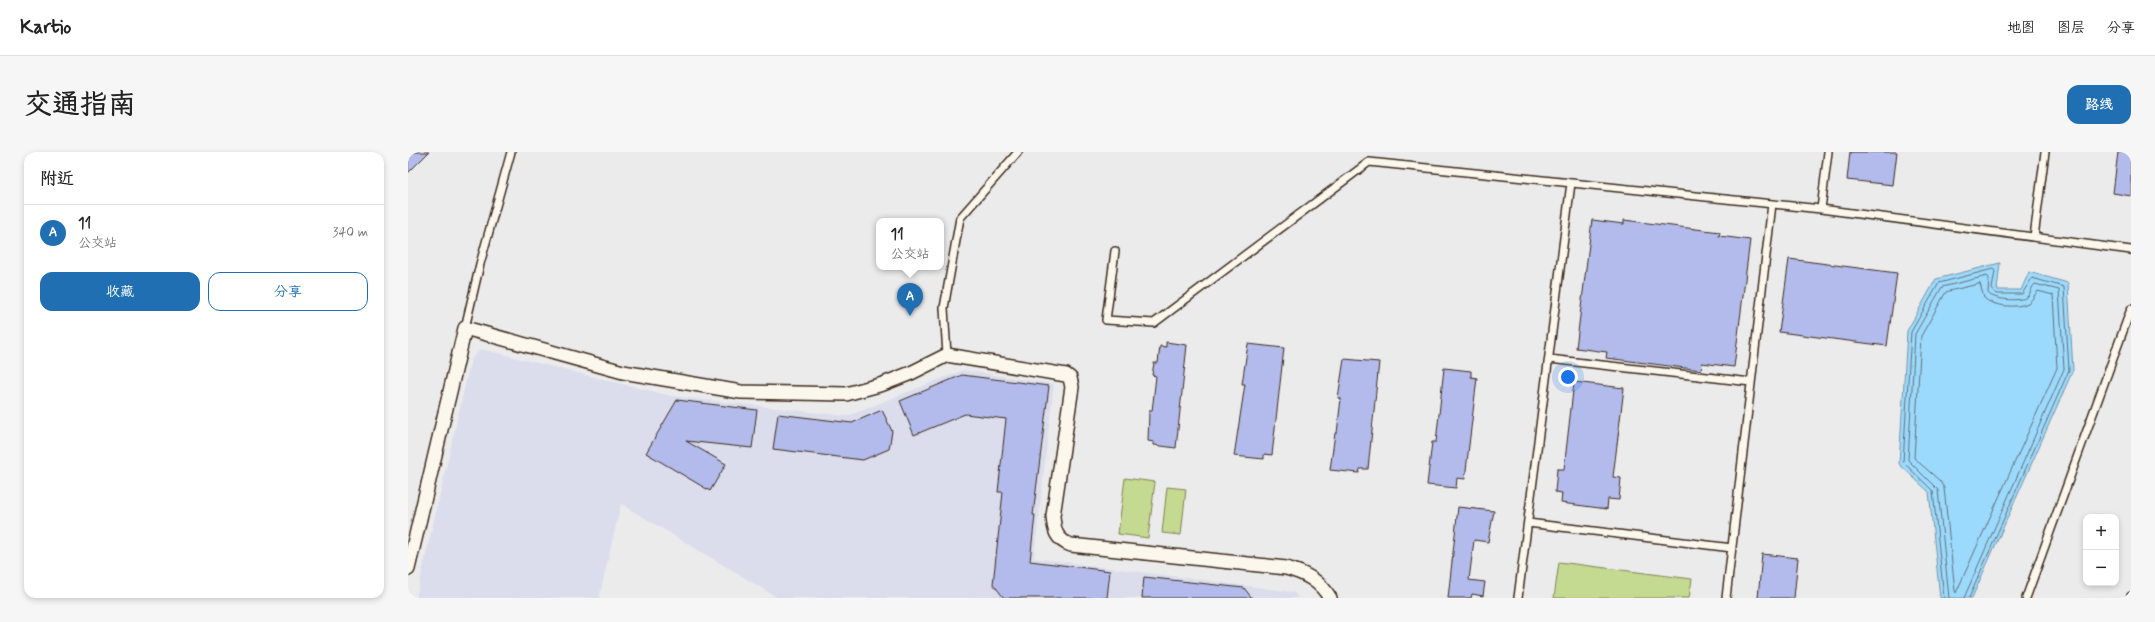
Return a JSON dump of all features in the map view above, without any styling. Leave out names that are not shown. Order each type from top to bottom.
[{"type":"street","points":[[408,569],[465,328],[623,372],[741,392],[846,394],[883,384],[911,373],[947,355],[1064,374],[1070,378],[1072,387],[1053,516],[1055,532],[1060,540],[1071,545],[1286,568],[1313,579],[1321,585],[1330,598]]},
{"type":"lane","points":[[465,328],[480,264],[512,152]]},
{"type":"lane","points":[[947,355],[944,308],[960,218],[1018,152]]},
{"type":"lane","points":[[1821,209],[1828,152]]},
{"type":"lane","points":[[2034,237],[2044,152]]},
{"type":"lane","points":[[1115,251],[1106,320],[1154,323],[1369,162],[1821,209],[2131,250]]},
{"type":"lane","points":[[1518,598],[1571,183]]},
{"type":"lane","points":[[1726,598],[1772,204]]},
{"type":"lane","points":[[2026,598],[2131,309]]},
{"type":"lane","points":[[1549,359],[1751,382]]},
{"type":"lane","points":[[1528,523],[1732,548]]},
{"type":"shaded area","points":[[481,349],[672,396],[847,416],[963,370],[1054,384],[1034,558],[1294,592],[1298,598],[778,598],[621,504],[599,598],[416,598],[471,359]]},
{"type":"green space","points":[[1125,478],[1155,482],[1148,538],[1118,534]]},
{"type":"green space","points":[[1167,487],[1186,489],[1181,535],[1162,533]]},
{"type":"green space","points":[[1559,562],[1692,579],[1689,598],[1554,598]]},
{"type":"water","points":[[2000,263],[1997,290],[2021,290],[2029,272],[2068,283],[2073,370],[1972,598],[1940,598],[1929,492],[1899,464],[1907,331],[1936,279]]},
{"type":"building","points":[[408,152],[429,152],[408,173]]},
{"type":"building","points":[[1850,152],[1897,152],[1893,185],[1847,180]]},
{"type":"building","points":[[2118,152],[2131,152],[2131,196],[2113,193]]},
{"type":"building","points":[[1592,220],[1624,224],[1624,220],[1720,232],[1719,236],[1750,240],[1734,367],[1702,363],[1701,370],[1606,358],[1607,352],[1576,348]]},
{"type":"building","points":[[1789,259],[1897,273],[1887,346],[1779,332]]},
{"type":"building","points":[[1166,342],[1187,345],[1176,448],[1154,445],[1154,442],[1148,441],[1149,411],[1152,411],[1156,376],[1152,375],[1154,363],[1158,363],[1160,346],[1166,347]]},
{"type":"building","points":[[1248,344],[1284,348],[1272,455],[1264,454],[1264,459],[1234,456],[1245,384],[1242,384]]},
{"type":"building","points":[[1344,359],[1379,362],[1368,469],[1360,469],[1359,473],[1330,470],[1335,433],[1337,433],[1341,398],[1338,398]]},
{"type":"building","points":[[1444,368],[1471,371],[1471,377],[1477,378],[1465,479],[1457,478],[1456,488],[1427,485],[1432,442],[1436,442]]},
{"type":"building","points":[[962,375],[1049,386],[1033,515],[1035,515],[1030,561],[1110,571],[1107,598],[1004,598],[993,584],[1003,492],[998,492],[1006,419],[965,414],[914,435],[900,401]]},
{"type":"building","points":[[1574,382],[1624,388],[1613,477],[1621,478],[1619,500],[1608,499],[1607,509],[1561,503],[1562,493],[1555,492],[1557,469],[1564,469]]},
{"type":"building","points":[[677,400],[757,410],[752,448],[686,441],[726,464],[710,491],[646,453]]},
{"type":"building","points":[[882,410],[892,431],[889,449],[863,460],[773,449],[778,414],[852,423]]},
{"type":"building","points":[[1458,507],[1494,511],[1488,542],[1474,540],[1469,580],[1485,582],[1483,596],[1472,594],[1471,598],[1448,598]]},
{"type":"building","points":[[1762,554],[1798,558],[1794,598],[1758,598]]},
{"type":"building","points":[[1144,577],[1244,588],[1252,598],[1142,598]]},
{"type":"place","name":"11","points":[[910,316]]}]
